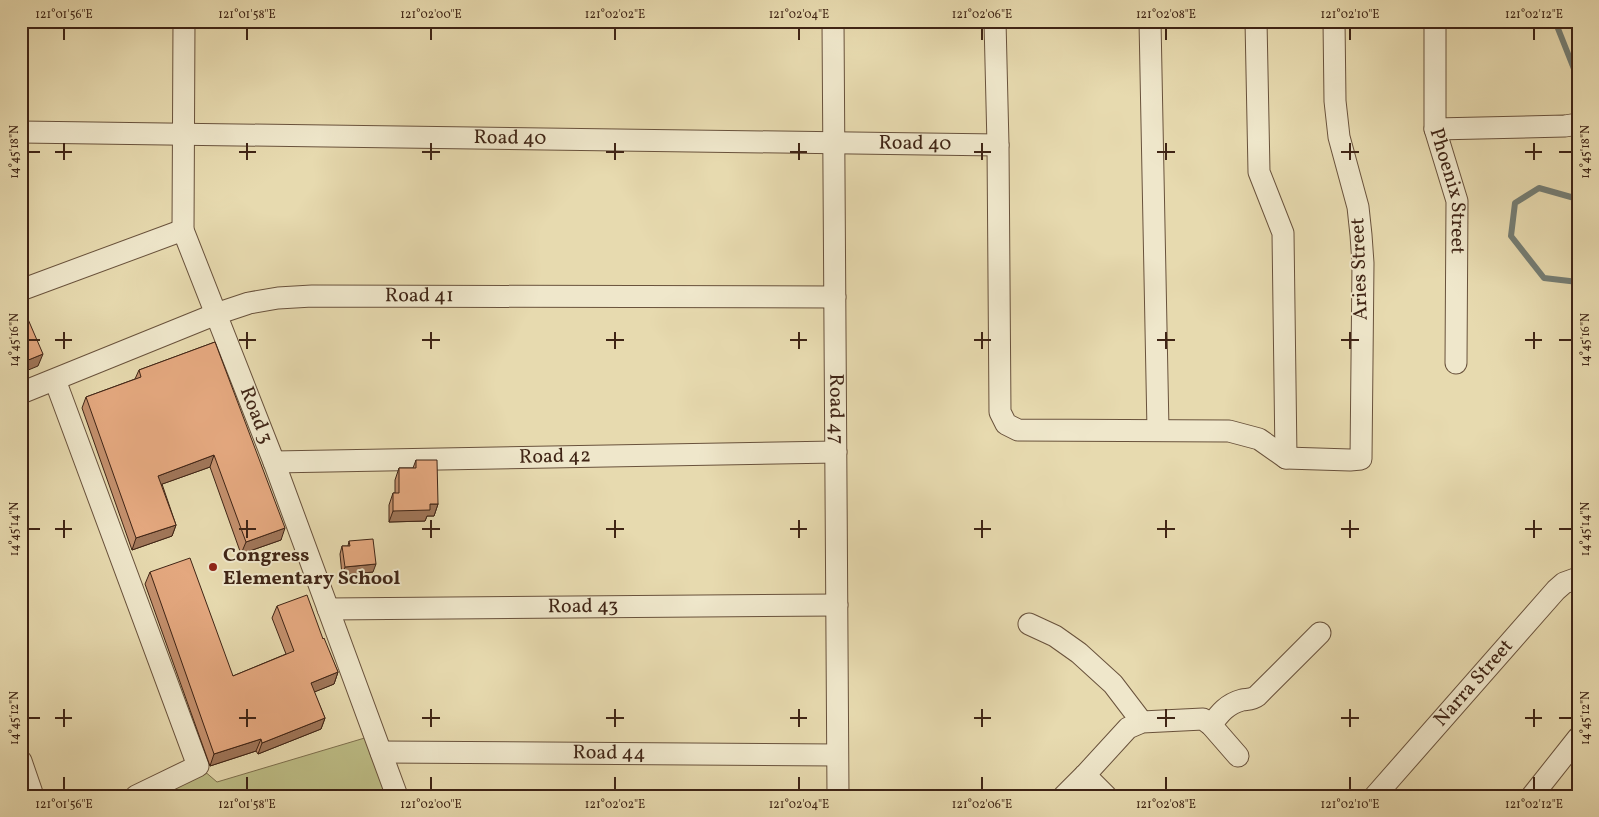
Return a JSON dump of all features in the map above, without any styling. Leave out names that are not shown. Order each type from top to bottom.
[{"type":"street","name":"Road 3","points":[[184,21],[182,230],[274,462],[397,796]]},
{"type":"street","name":"Road 47","points":[[833,21],[838,796]]},
{"type":"street","points":[[995,21],[1000,412],[1006,424],[1018,430],[1229,431],[1260,439],[1286,458]]},
{"type":"street","points":[[1150,21],[1158,430]]},
{"type":"street","points":[[1256,21],[1259,172],[1283,233],[1286,458]]},
{"type":"street","name":"Aries Street","points":[[1286,458],[1361,459],[1363,263],[1358,207],[1339,137],[1334,100],[1334,21]]},
{"type":"street","name":"Phoenix Street","points":[[1435,21],[1435,129],[1457,201],[1456,363]]},
{"type":"street","points":[[1435,129],[1565,126],[1578,124]]},
{"type":"street","name":"Road 40","points":[[21,132],[998,145]]},
{"type":"street","points":[[21,290],[182,230]]},
{"type":"street","name":"Road 41","points":[[21,393],[216,314],[249,303],[278,298],[312,296],[835,297]]},
{"type":"street","points":[[55,380],[198,766],[136,796]]},
{"type":"street","name":"Road 42","points":[[274,462],[836,452]]},
{"type":"street","name":"Narra Street","points":[[1381,794],[1556,590],[1564,583],[1578,578]]},
{"type":"street","name":"Road 43","points":[[328,609],[837,605]]},
{"type":"street","points":[[1029,624],[1055,636],[1079,652],[1113,684],[1142,722]]},
{"type":"street","points":[[1212,725],[1222,710],[1230,704],[1254,699],[1320,633]]},
{"type":"street","points":[[1064,796],[1086,775],[1128,728],[1142,722],[1203,719],[1212,725],[1238,756]]},
{"type":"street","points":[[1532,796],[1578,738]]},
{"type":"street","name":"Road 44","points":[[381,752],[837,755]]},
{"type":"street","points":[[21,761],[33,796]]},
{"type":"street","points":[[1086,775],[1106,796]]},
{"type":"green space","points":[[368,737],[390,796],[155,796],[203,770],[217,782]]},
{"type":"building","points":[[21,303],[43,354],[21,363]]},
{"type":"building","points":[[215,342],[285,528],[246,542],[214,455],[158,476],[176,525],[136,538],[86,397],[141,377],[139,370]]},
{"type":"building","points":[[416,460],[437,460],[438,504],[430,504],[430,510],[393,511],[393,493],[399,493],[399,468],[416,468]]},
{"type":"building","points":[[373,539],[376,564],[345,567],[342,546],[350,546],[349,541]]},
{"type":"building","points":[[190,558],[233,676],[294,651],[277,606],[307,595],[323,639],[338,672],[311,683],[325,718],[262,743],[261,739],[214,754],[150,572]]},
{"type":"waterway","points":[[1555,21],[1578,79]]},
{"type":"waterway","points":[[1578,199],[1539,188],[1515,203],[1511,236],[1544,278],[1578,282]]},
{"type":"place","name":"Congress Elementary School","points":[[213,567]]}]
